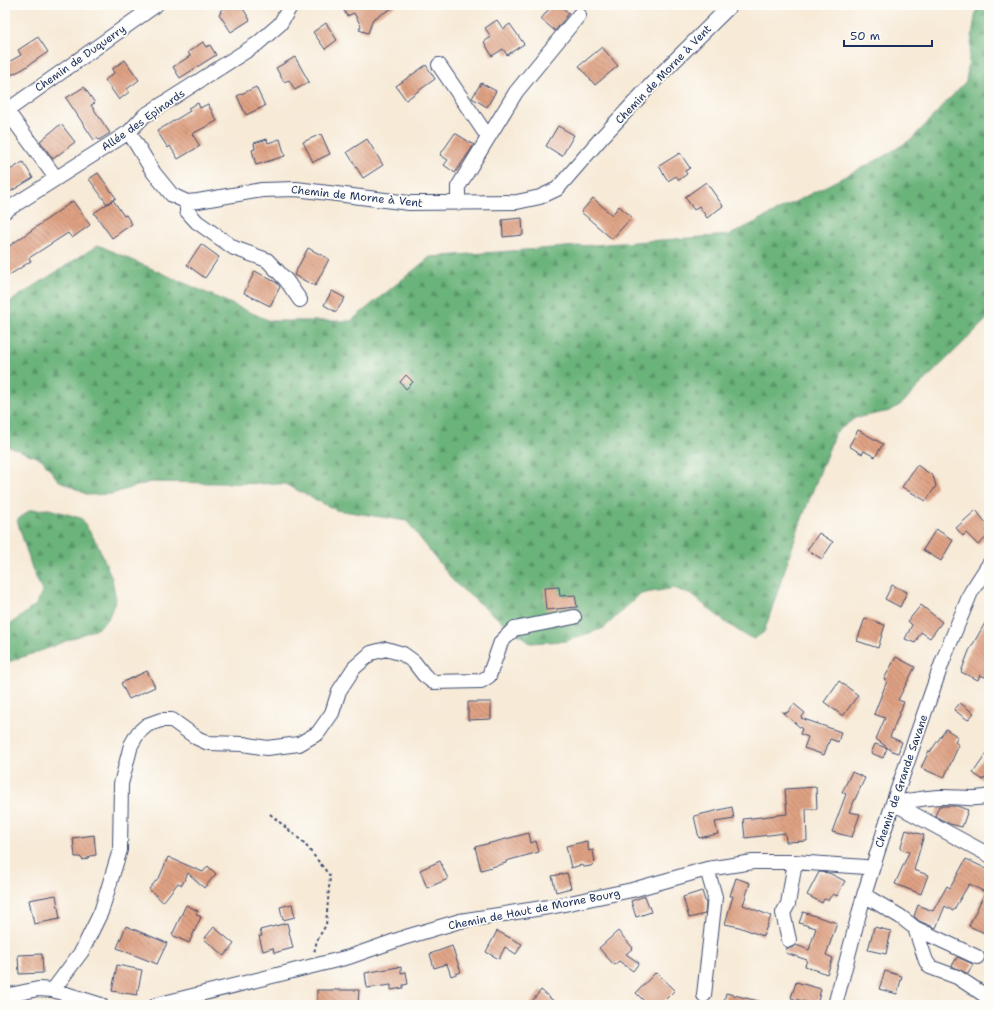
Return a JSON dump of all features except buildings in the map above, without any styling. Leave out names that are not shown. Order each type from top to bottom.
[{"type":"street","name":"Chemin de Duquerry","points":[[6,111],[156,5]]},
{"type":"street","name":"Allée des Epinards","points":[[5,211],[129,132],[144,116],[257,44],[280,24],[291,5]]},
{"type":"street","name":"Chemin de Morne à Vent","points":[[187,202],[262,190],[296,189],[409,203],[516,202],[540,197],[557,189],[603,136],[659,76],[731,5]]},
{"type":"street","points":[[458,203],[458,187],[516,92],[579,15]]},
{"type":"street","points":[[439,65],[488,136]]},
{"type":"street","points":[[6,111],[56,178]]},
{"type":"street","points":[[129,132],[154,173],[172,195],[187,202],[186,211],[197,222],[234,248],[268,260],[286,280],[300,300]]},
{"type":"street","name":"Chemin de Grande Savane","points":[[835,1005],[864,895],[893,803],[943,660],[971,592],[988,567]]},
{"type":"street","points":[[53,990],[82,950],[101,912],[120,850],[121,784],[131,746],[138,733],[147,725],[161,720],[172,720],[197,738],[208,743],[243,744],[267,748],[299,744],[318,733],[332,713],[339,691],[354,668],[371,653],[386,649],[403,654],[414,662],[424,675],[433,682],[481,681],[490,676],[501,642],[514,629],[574,617]]},
{"type":"street","points":[[893,803],[940,797],[967,799],[989,796]]},
{"type":"street","points":[[893,803],[989,855]]},
{"type":"street","name":"Chemin de Haut de Morne Bourg","points":[[156,1005],[349,957],[406,937],[460,921],[555,906],[632,890],[707,869],[753,862],[794,862],[865,867],[872,869]]},
{"type":"street","points":[[789,940],[783,913],[788,904],[794,862]]},
{"type":"street","points":[[704,995],[716,897],[707,869]]},
{"type":"street","points":[[864,895],[901,917],[915,928],[977,957]]},
{"type":"street","points":[[915,928],[926,961],[930,967],[957,977],[989,998]]},
{"type":"street","points":[[5,996],[38,989],[53,990],[101,1005]]},
{"type":"path","points":[[270,814],[304,843],[330,876],[326,925],[317,940],[313,958],[314,966]]},
{"type":"green space","points":[[978,5],[989,5],[989,317],[903,403],[890,411],[855,418],[835,433],[801,521],[764,632],[754,639],[745,635],[724,621],[692,595],[674,588],[640,594],[604,628],[565,641],[530,643],[455,583],[407,521],[336,510],[285,484],[150,482],[111,494],[88,495],[58,480],[42,459],[5,445],[5,305],[98,245],[270,321],[351,321],[430,257],[730,235],[881,158],[912,139],[966,81],[975,16]]},
{"type":"green space","points":[[49,509],[81,518],[98,545],[112,579],[116,599],[108,619],[98,628],[46,649],[5,663],[5,628],[36,605],[42,591],[32,568],[17,520],[30,510]]}]
